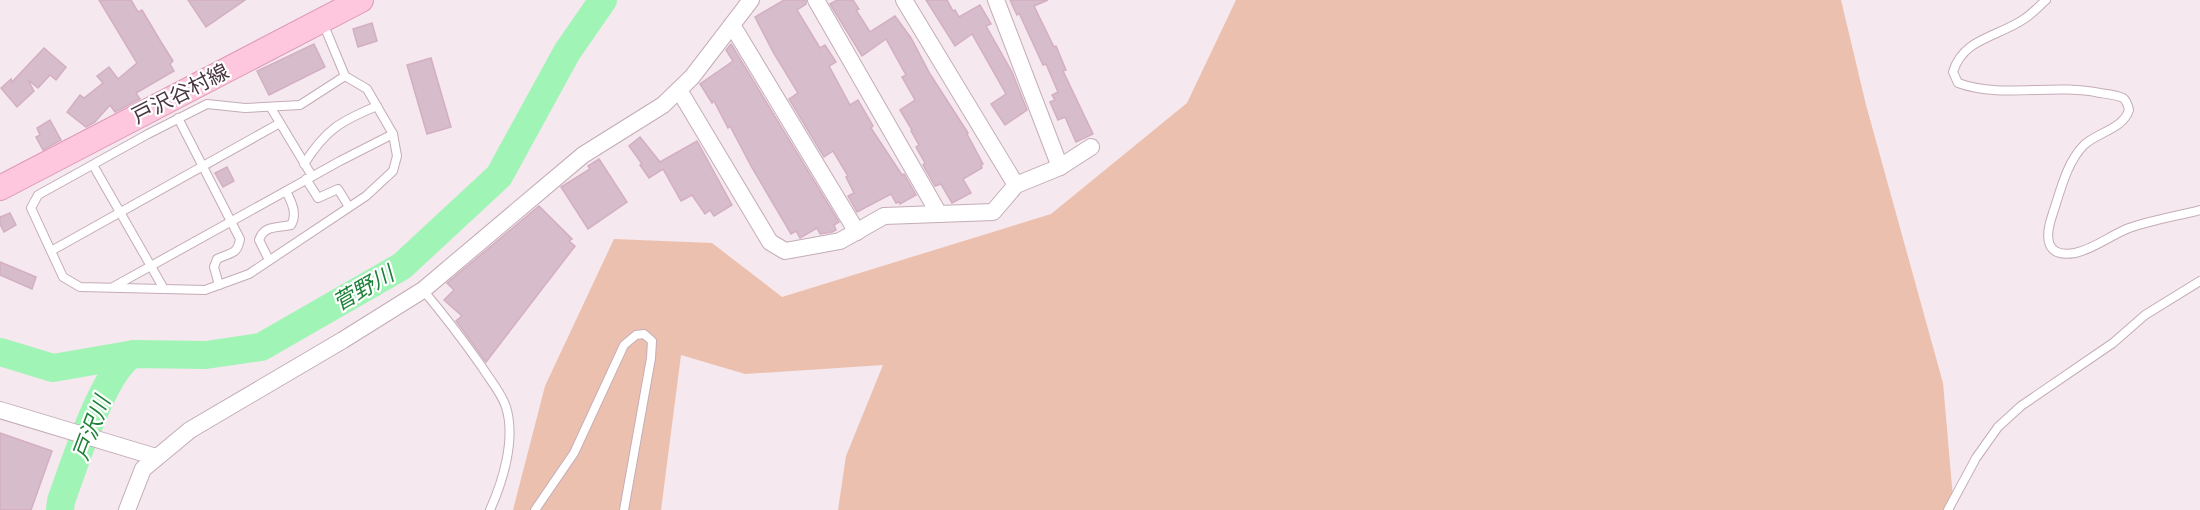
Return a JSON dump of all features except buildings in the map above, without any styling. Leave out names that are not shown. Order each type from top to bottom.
[{"type":"main road","name":"戸沢谷村線","points":[[0,188],[361,0]]},
{"type":"street","points":[[127,510],[143,469],[190,430],[423,290],[583,155],[663,105],[692,77],[750,0]]},
{"type":"street","points":[[816,0],[939,214]]},
{"type":"street","points":[[904,0],[1016,185]]},
{"type":"street","points":[[996,0],[1060,167]]},
{"type":"street","points":[[732,25],[856,232]]},
{"type":"street","points":[[679,90],[770,242],[785,251],[840,241],[884,216],[993,212],[1016,185],[1060,167],[1092,147]]},
{"type":"street","points":[[0,410],[156,457]]},
{"type":"lane","points":[[2046,0],[2023,20],[1969,46],[1957,59],[1953,72],[1958,83],[1968,86],[1998,90],[2065,89],[2095,92],[2122,97],[2127,103],[2129,110],[2124,122],[2108,129],[2084,145],[2068,169],[2047,230],[2048,244],[2053,250],[2061,253],[2076,253],[2129,228],[2200,210]]},
{"type":"lane","points":[[322,20],[345,76],[367,89],[393,134],[397,156],[393,171],[366,195],[249,274],[205,290],[80,286],[63,277],[31,208],[38,195],[207,104],[245,108],[300,105],[345,76]]},
{"type":"lane","points":[[304,164],[322,139],[343,120],[377,105]]},
{"type":"lane","points":[[271,108],[304,164],[318,198],[338,189],[349,207]]},
{"type":"lane","points":[[178,118],[240,239],[238,248],[233,253],[217,259],[214,267],[219,285]]},
{"type":"lane","points":[[51,251],[280,123]]},
{"type":"lane","points":[[112,287],[393,134]]},
{"type":"lane","points":[[93,165],[164,289]]},
{"type":"lane","points":[[269,260],[259,240],[262,232],[268,228],[291,225],[294,220],[293,207],[286,191]]},
{"type":"lane","points":[[1948,510],[1976,458],[1998,427],[2013,413],[2113,343],[2145,315],[2200,281]]},
{"type":"lane","points":[[423,290],[452,324],[498,390],[506,408],[509,435],[505,465],[490,510]]},
{"type":"lane","points":[[535,510],[574,453],[624,345],[636,335],[644,334],[652,341],[651,358],[624,510]]},
{"type":"shaded area","points":[[1236,0],[1841,0],[1866,105],[1943,383],[1954,510],[838,510],[846,456],[883,365],[745,374],[681,355],[661,510],[513,510],[545,386],[614,239],[712,243],[782,297],[1051,214],[1187,103]]},
{"type":"waterway","name":"菅野川","points":[[0,352],[53,368],[134,354],[206,355],[261,347],[402,266],[499,176],[567,52],[603,0]]},
{"type":"waterway","name":"戸沢川","points":[[60,510],[73,466],[101,398],[123,363],[134,354]]}]
